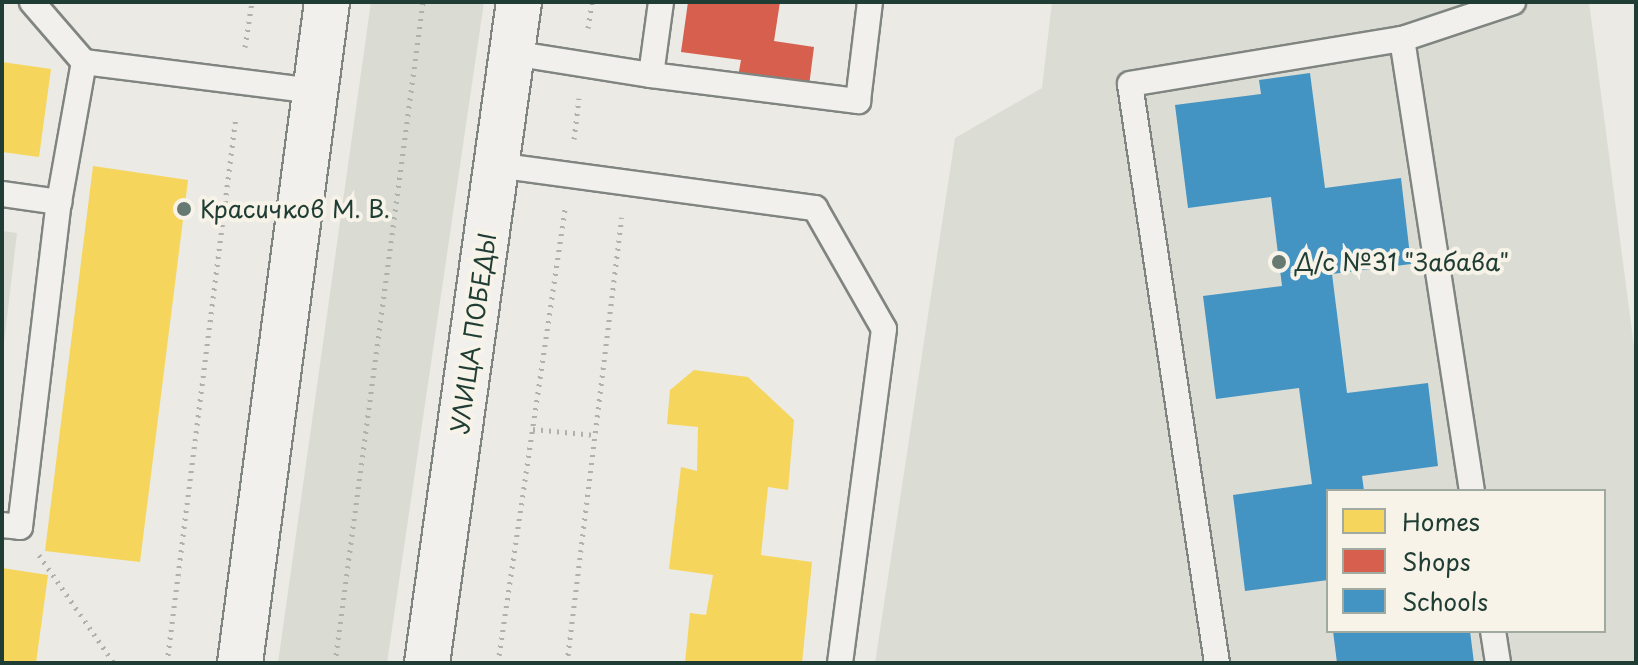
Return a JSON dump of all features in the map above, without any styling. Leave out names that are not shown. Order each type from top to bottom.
[{"type":"street","points":[[240,663],[327,2]]},
{"type":"street","name":"УЛИЦА ПОБЕДЫ","points":[[427,663],[519,2]]},
{"type":"lane","points":[[32,2],[84,62],[315,91]]},
{"type":"lane","points":[[651,75],[661,2]]},
{"type":"lane","points":[[512,53],[651,75],[858,101],[870,2]]},
{"type":"lane","points":[[1217,663],[1130,84],[1402,39],[1513,2]]},
{"type":"lane","points":[[1402,39],[1472,489]]},
{"type":"lane","points":[[11,526],[59,202],[84,62]]},
{"type":"lane","points":[[496,165],[815,208],[884,329],[840,663]]},
{"type":"lane","points":[[2,194],[59,202]]},
{"type":"lane","points":[[1493,633],[1498,663]]},
{"type":"path","points":[[167,663],[252,2]]},
{"type":"path","points":[[335,663],[423,2]]},
{"type":"path","points":[[498,663],[570,174],[592,2]]},
{"type":"path","points":[[567,663],[627,181]]},
{"type":"path","points":[[533,429],[595,435]]},
{"type":"path","points":[[11,526],[114,663]]},
{"type":"shaded area","points":[[371,2],[484,2],[387,663],[278,663]]},
{"type":"shaded area","name":"Д/с №31 \"Забава\"","points":[[1052,2],[1589,2],[1636,362],[1636,663],[875,663],[955,138],[1042,88]]},
{"type":"shaded area","points":[[2,231],[17,233],[2,359]]},
{"type":"building: Homes","points":[[2,62],[51,69],[39,157],[2,152]]},
{"type":"building: Homes","points":[[93,166],[188,180],[140,562],[45,551]]},
{"type":"building: Homes","points":[[694,370],[748,377],[794,420],[788,490],[768,487],[761,555],[812,562],[802,663],[685,663],[690,613],[706,615],[713,575],[669,569],[681,467],[697,471],[698,427],[667,424],[670,390]]},
{"type":"building: Homes","points":[[2,568],[48,575],[36,663],[2,663]]},
{"type":"building: Shops","points":[[688,2],[780,2],[774,41],[814,47],[809,86],[738,77],[741,60],[681,52]]},
{"type":"building: Schools","points":[[1310,73],[1325,188],[1401,178],[1411,264],[1332,274],[1347,393],[1428,383],[1438,466],[1362,476],[1364,489],[1326,489],[1326,580],[1245,591],[1233,495],[1312,484],[1299,388],[1216,399],[1203,296],[1282,286],[1271,197],[1188,208],[1175,105],[1261,94],[1259,80]]},
{"type":"building: Schools","points":[[1333,633],[1470,633],[1474,663],[1337,663]]},
{"type":"place","name":"Красичков М. В.","points":[[184,209]]},
{"type":"place","name":"Д/с №31 \"Забава\"","points":[[1279,262]]}]
